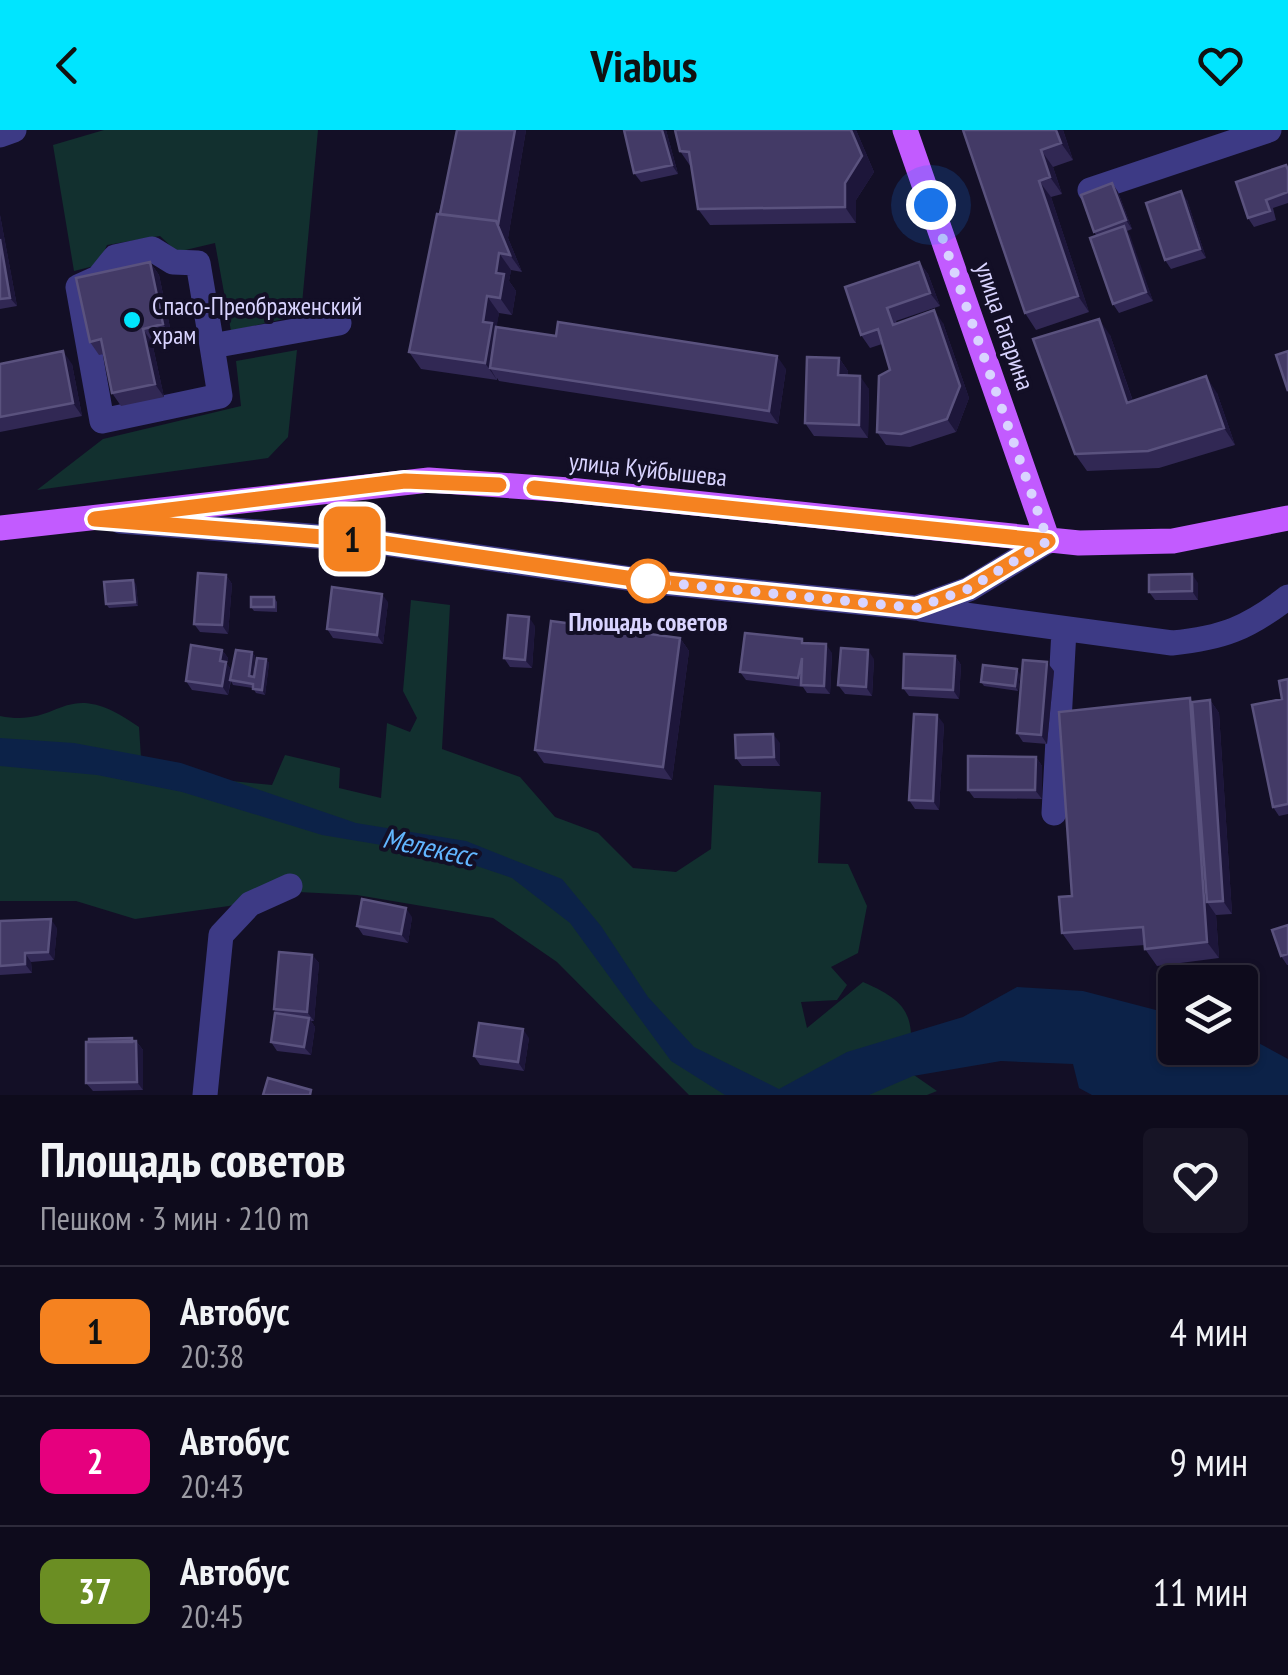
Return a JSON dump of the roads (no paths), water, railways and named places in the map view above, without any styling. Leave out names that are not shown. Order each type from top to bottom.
[{"type":"main road","name":"улица Гагарина","points":[[905,130],[1048,541]]},
{"type":"main road","name":"улица Куйбышева","points":[[0,528],[429,480],[570,490],[1048,541],[1173,541],[1288,518]]},
{"type":"street","points":[[0,134],[14,130]]},
{"type":"street","points":[[1090,190],[1269,130]]},
{"type":"street","points":[[152,249],[173,262],[198,263],[212,346],[220,396],[102,421],[78,287],[98,278],[115,257],[152,249]]},
{"type":"street","points":[[212,346],[339,323]]},
{"type":"street","points":[[95,519],[361,540],[648,581],[916,608],[1172,643],[1206,640],[1250,626],[1288,598]]},
{"type":"street","points":[[916,608],[968,589],[1048,541]]},
{"type":"street","points":[[1054,813],[1064,630]]},
{"type":"street","points":[[205,1095],[221,935],[250,904],[290,886]]},
{"type":"water","name":"Мелекесс","points":[[0,738],[74,743],[181,763],[356,823],[466,841],[562,879],[601,926],[648,997],[694,1047],[779,1089],[847,1052],[963,1017],[1017,987],[1083,991],[1158,1011],[1158,1065],[1258,1065],[1258,1043],[1288,1059],[1288,1095],[1092,1095],[1079,1088],[1073,1064],[1001,1061],[913,1076],[869,1095],[725,1095],[671,1061],[570,923],[512,878],[447,856],[322,835],[182,792],[97,775],[0,766]]},
{"type":"place","name":"Спасо-Преображенский храм","points":[[132,320]]},
{"type":"place","name":"Площадь советов","points":[[648,581]]}]
